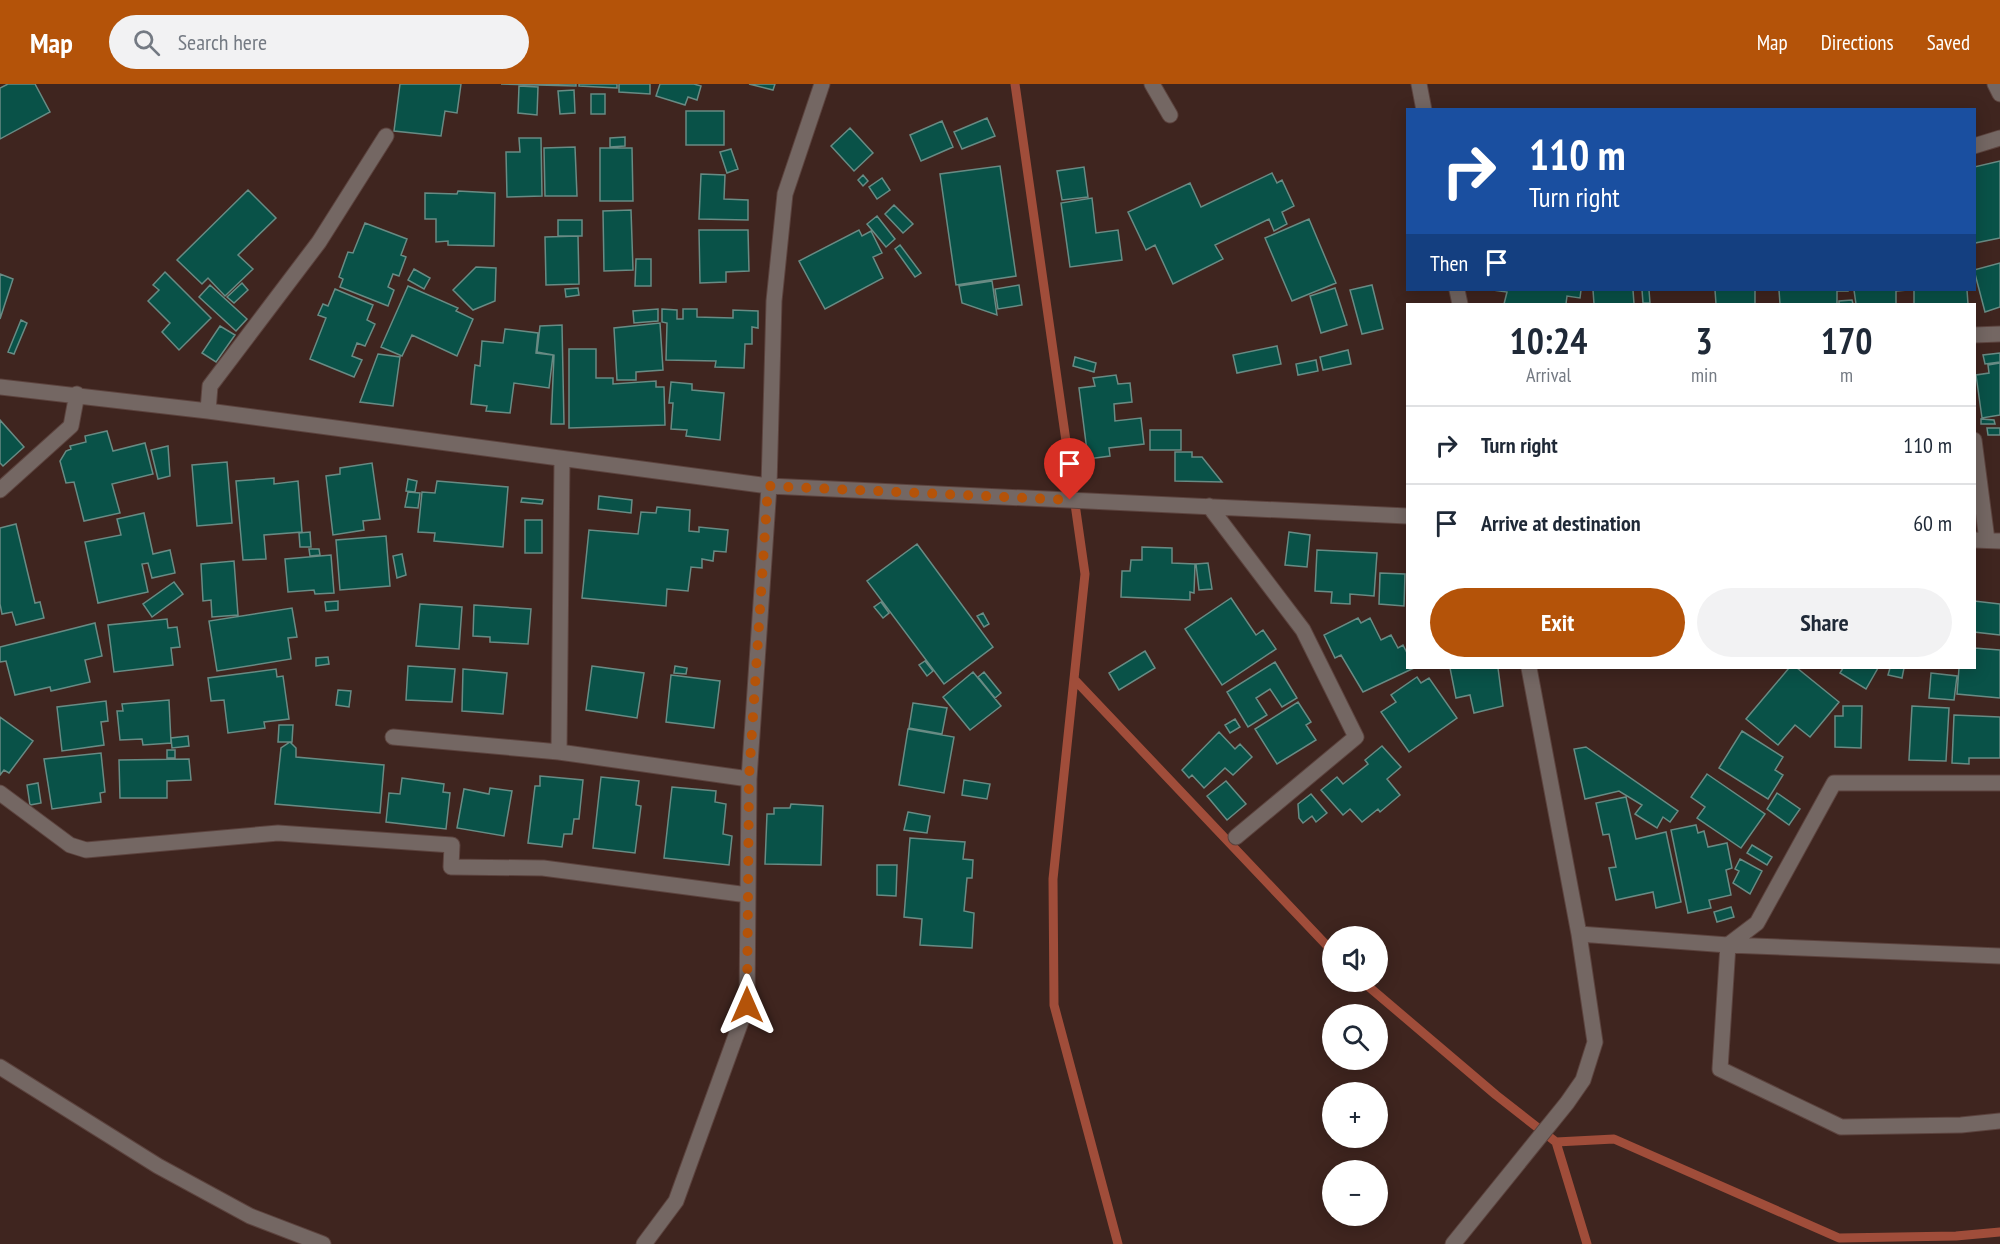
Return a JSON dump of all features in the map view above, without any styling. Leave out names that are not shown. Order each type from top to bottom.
[{"type":"street","points":[[644,1244],[676,1202],[747,1005],[749,778],[768,486],[774,301],[785,194],[822,84]]},
{"type":"street","points":[[1152,84],[1170,116]]},
{"type":"street","points":[[1419,84],[1427,107]]},
{"type":"street","points":[[1995,84],[2000,94]]},
{"type":"street","points":[[208,411],[210,386],[319,242],[386,136]]},
{"type":"street","points":[[1976,145],[2000,138]]},
{"type":"street","points":[[1976,335],[2000,334]]},
{"type":"street","points":[[0,387],[77,394],[768,486],[1406,516]]},
{"type":"street","points":[[0,490],[71,426],[77,394]]},
{"type":"street","points":[[1976,455],[1987,540]]},
{"type":"street","points":[[560,752],[562,460]]},
{"type":"street","points":[[1209,506],[1303,630],[1356,737],[1236,837]]},
{"type":"street","points":[[1452,1244],[1583,1080],[1596,1042],[1579,934],[1529,669]]},
{"type":"street","points":[[393,737],[560,752],[749,778]]},
{"type":"street","points":[[2000,783],[1834,783],[1757,923],[1728,945],[1720,1069],[1841,1127],[1961,1125],[2000,1121]]},
{"type":"street","points":[[0,793],[70,844],[86,850],[290,834],[452,846],[451,867],[543,868],[748,895]]},
{"type":"street","points":[[1579,934],[1728,945],[2000,956]]},
{"type":"street","points":[[0,1067],[158,1166],[250,1216],[323,1244]]},
{"type":"building","points":[[8,84],[35,84],[50,112],[0,139],[0,88]]},
{"type":"building","points":[[400,84],[461,84],[457,113],[445,111],[441,136],[394,131]]},
{"type":"building","points":[[501,84],[576,84],[576,86]]},
{"type":"building","points":[[579,84],[617,84],[617,88],[579,86]]},
{"type":"building","points":[[619,84],[650,84],[650,94],[619,92]]},
{"type":"building","points":[[660,84],[701,86],[697,100],[688,97],[685,105],[656,96]]},
{"type":"building","points":[[749,84],[775,84],[773,90]]},
{"type":"building","points":[[519,86],[538,87],[537,115],[518,113]]},
{"type":"building","points":[[574,90],[575,113],[560,114],[558,91]]},
{"type":"building","points":[[591,94],[605,94],[605,114],[591,114]]},
{"type":"building","points":[[686,111],[724,111],[724,145],[686,145]]},
{"type":"building","points":[[987,118],[995,136],[962,149],[954,132]]},
{"type":"building","points":[[942,121],[953,147],[921,161],[910,135]]},
{"type":"building","points":[[850,128],[873,153],[854,171],[831,146]]},
{"type":"building","points":[[625,137],[625,146],[610,147],[610,138]]},
{"type":"building","points":[[519,138],[541,138],[542,196],[507,197],[506,152],[520,152]]},
{"type":"building","points":[[575,147],[577,196],[545,196],[544,148]]},
{"type":"building","points":[[600,148],[632,148],[633,201],[600,201]]},
{"type":"building","points":[[731,149],[738,169],[727,173],[720,152]]},
{"type":"building","points":[[2000,161],[2000,238],[1976,243],[1976,167]]},
{"type":"building","points":[[1000,166],[1016,276],[956,285],[940,174]]},
{"type":"building","points":[[1084,167],[1088,197],[1062,200],[1057,171]]},
{"type":"building","points":[[1272,173],[1277,183],[1282,180],[1294,206],[1282,212],[1287,224],[1274,231],[1269,219],[1215,245],[1223,259],[1173,284],[1155,245],[1146,250],[1128,212],[1190,183],[1201,207]]},
{"type":"building","points":[[701,174],[725,175],[724,199],[748,200],[748,220],[699,219]]},
{"type":"building","points":[[863,175],[868,181],[863,186],[858,180]]},
{"type":"building","points":[[882,178],[890,190],[877,199],[869,187]]},
{"type":"building","points":[[248,190],[276,218],[238,255],[253,269],[225,296],[208,278],[202,284],[177,260]]},
{"type":"building","points":[[458,191],[495,193],[494,246],[448,245],[448,241],[436,242],[436,219],[425,219],[425,193],[457,194]]},
{"type":"building","points":[[1092,198],[1096,233],[1118,230],[1122,260],[1070,267],[1061,203]]},
{"type":"building","points":[[894,205],[913,224],[903,233],[885,214]]},
{"type":"building","points":[[631,210],[633,270],[604,271],[603,211]]},
{"type":"building","points":[[877,216],[895,239],[886,247],[867,224]]},
{"type":"building","points":[[1309,219],[1336,283],[1292,301],[1265,238]]},
{"type":"building","points":[[558,220],[582,220],[582,236],[558,236]]},
{"type":"building","points":[[365,223],[407,239],[401,255],[406,257],[399,276],[393,274],[388,287],[394,290],[388,306],[340,287],[343,279],[339,277],[348,252],[353,253]]},
{"type":"building","points":[[699,230],[748,230],[749,271],[726,272],[726,282],[700,283]]},
{"type":"building","points":[[859,230],[862,236],[871,231],[882,253],[873,257],[883,278],[825,309],[799,261]]},
{"type":"building","points":[[578,236],[579,284],[546,285],[545,237]]},
{"type":"building","points":[[900,245],[921,273],[915,277],[895,249]]},
{"type":"building","points":[[636,259],[651,259],[651,286],[635,286]]},
{"type":"building","points":[[2000,263],[2000,307],[1985,312],[1976,269]]},
{"type":"building","points":[[476,267],[496,268],[495,301],[473,310],[453,290]]},
{"type":"building","points":[[414,269],[430,278],[424,289],[408,280]]},
{"type":"building","points":[[165,272],[211,318],[179,350],[162,332],[170,323],[148,301],[159,290],[153,285]]},
{"type":"building","points":[[0,274],[13,279],[0,319]]},
{"type":"building","points":[[992,281],[997,315],[962,303],[959,286]]},
{"type":"building","points":[[242,283],[248,290],[234,303],[227,297]]},
{"type":"building","points":[[210,285],[247,319],[236,331],[199,297]]},
{"type":"building","points":[[1019,285],[1022,305],[998,309],[995,289]]},
{"type":"building","points":[[1372,285],[1383,329],[1362,334],[1350,290]]},
{"type":"building","points":[[408,286],[458,308],[456,311],[473,319],[457,356],[412,335],[402,356],[381,347]]},
{"type":"building","points":[[578,288],[579,295],[566,297],[565,289]]},
{"type":"building","points":[[1335,288],[1347,325],[1321,333],[1310,296]]},
{"type":"building","points":[[335,289],[373,305],[367,320],[375,324],[365,346],[357,343],[352,356],[362,360],[354,377],[310,359],[326,318],[318,315],[323,304],[328,306]]},
{"type":"building","points":[[1500,291],[1581,291],[1580,298],[1567,296],[1566,303],[1504,303],[1507,292]]},
{"type":"building","points":[[1593,291],[1633,291],[1634,303],[1594,303]]},
{"type":"building","points":[[1642,291],[1649,291],[1650,303],[1643,303]]},
{"type":"building","points":[[1715,291],[1755,291],[1755,303],[1716,303]]},
{"type":"building","points":[[1779,291],[1837,291],[1837,303],[1780,303]]},
{"type":"building","points":[[1854,291],[1896,291],[1896,303],[1856,303]]},
{"type":"building","points":[[1914,291],[1967,291],[1968,303],[1914,303]]},
{"type":"building","points":[[1852,300],[1853,303],[1839,303],[1839,301]]},
{"type":"building","points":[[658,309],[658,321],[634,323],[633,311]]},
{"type":"building","points":[[662,309],[677,310],[677,319],[683,319],[683,309],[697,309],[697,317],[733,318],[733,310],[758,311],[758,328],[752,327],[752,344],[745,344],[744,368],[715,367],[716,361],[666,360],[667,323],[662,322]]},
{"type":"building","points":[[21,320],[27,323],[14,354],[8,352]]},
{"type":"building","points":[[660,323],[663,370],[636,372],[636,380],[617,380],[614,328]]},
{"type":"building","points":[[562,325],[564,424],[551,424],[554,355],[537,352],[540,326]]},
{"type":"building","points":[[220,326],[235,335],[216,362],[202,353]]},
{"type":"building","points":[[505,329],[538,333],[536,353],[553,355],[549,388],[514,383],[510,413],[486,411],[487,406],[471,404],[475,365],[480,366],[482,341],[503,343]]},
{"type":"building","points":[[1277,346],[1281,364],[1237,373],[1233,355]]},
{"type":"building","points":[[569,349],[596,349],[596,378],[613,378],[613,384],[656,381],[656,387],[664,387],[665,425],[569,428]]},
{"type":"building","points":[[1348,350],[1351,364],[1323,370],[1320,357]]},
{"type":"building","points":[[2000,353],[2000,362],[1985,364],[1983,355]]},
{"type":"building","points":[[378,354],[400,357],[393,406],[360,402]]},
{"type":"building","points":[[1075,357],[1096,363],[1094,372],[1073,366]]},
{"type":"building","points":[[1316,360],[1318,371],[1298,375],[1296,364]]},
{"type":"building","points":[[2000,363],[2000,415],[1982,418],[1976,375],[1989,373],[1988,365]]},
{"type":"building","points":[[1116,375],[1118,384],[1130,383],[1132,402],[1114,404],[1115,421],[1141,418],[1144,444],[1109,448],[1110,456],[1088,459],[1079,388],[1095,386],[1093,378]]},
{"type":"building","points":[[671,382],[692,384],[692,390],[724,393],[720,440],[686,436],[687,430],[671,429],[673,403],[669,403]]},
{"type":"building","points":[[1981,419],[1994,420],[1995,424],[1981,424]]},
{"type":"building","points":[[0,420],[24,447],[3,466],[0,463]]},
{"type":"building","points":[[1987,428],[2000,428],[2000,435],[1988,435]]},
{"type":"building","points":[[1150,430],[1181,430],[1181,450],[1150,450]]},
{"type":"building","points":[[107,431],[113,451],[145,443],[153,474],[112,484],[120,513],[84,521],[74,482],[66,483],[60,461],[66,451],[71,449],[70,446],[86,442],[85,436]]},
{"type":"building","points":[[168,446],[170,476],[158,479],[151,450]]},
{"type":"building","points":[[1175,452],[1192,452],[1192,457],[1202,457],[1222,482],[1175,481]]},
{"type":"building","points":[[227,462],[232,523],[197,526],[192,465]]},
{"type":"building","points":[[372,463],[380,519],[363,521],[364,530],[333,535],[326,476],[340,474],[340,468]]},
{"type":"building","points":[[274,478],[274,484],[298,481],[302,532],[264,535],[266,559],[243,560],[236,481]]},
{"type":"building","points":[[408,479],[417,481],[415,492],[406,491]]},
{"type":"building","points":[[437,481],[508,487],[503,547],[434,541],[435,533],[418,532],[422,492],[435,493]]},
{"type":"building","points":[[408,492],[420,493],[418,508],[405,507]]},
{"type":"building","points":[[599,496],[632,500],[631,513],[598,509]]},
{"type":"building","points":[[522,498],[543,500],[542,504],[521,502]]},
{"type":"building","points":[[657,507],[690,510],[689,531],[699,532],[699,527],[728,530],[726,552],[714,551],[713,561],[702,559],[702,568],[691,567],[688,591],[667,589],[666,606],[582,598],[589,530],[638,534],[641,512],[656,513]]},
{"type":"building","points":[[144,513],[153,554],[170,550],[175,573],[152,578],[148,563],[142,564],[148,592],[98,603],[85,542],[121,535],[117,519]]},
{"type":"building","points":[[525,520],[542,520],[542,553],[525,553]]},
{"type":"building","points":[[16,524],[35,603],[40,602],[44,618],[16,625],[12,612],[2,614],[0,604],[0,528]]},
{"type":"building","points":[[310,532],[311,547],[300,547],[299,533]]},
{"type":"building","points":[[1289,532],[1310,535],[1307,567],[1285,565]]},
{"type":"building","points":[[386,536],[390,586],[340,590],[336,540]]},
{"type":"building","points":[[917,544],[993,647],[944,684],[867,581]]},
{"type":"building","points":[[1142,547],[1172,548],[1172,563],[1195,564],[1194,593],[1190,592],[1190,600],[1121,597],[1122,571],[1130,571],[1131,560],[1142,560]]},
{"type":"building","points":[[309,549],[319,549],[320,555],[310,556]]},
{"type":"building","points":[[1317,550],[1377,553],[1374,596],[1350,594],[1350,604],[1331,603],[1332,592],[1315,591]]},
{"type":"building","points":[[402,554],[406,575],[397,578],[393,556]]},
{"type":"building","points":[[331,555],[334,593],[315,594],[314,590],[288,592],[285,559]]},
{"type":"building","points":[[234,561],[238,615],[212,617],[211,600],[203,601],[201,564]]},
{"type":"building","points":[[1208,563],[1212,589],[1199,590],[1196,564]]},
{"type":"building","points":[[1380,573],[1405,574],[1404,606],[1379,604]]},
{"type":"building","points":[[174,582],[183,594],[152,617],[143,604]]},
{"type":"building","points":[[1231,598],[1256,635],[1263,630],[1276,649],[1222,685],[1185,629]]},
{"type":"building","points":[[338,601],[338,610],[326,611],[325,602]]},
{"type":"building","points":[[1976,601],[2000,604],[2000,635],[1976,632]]},
{"type":"building","points":[[881,602],[889,613],[883,618],[874,607]]},
{"type":"building","points":[[420,604],[462,607],[459,649],[416,646]]},
{"type":"building","points":[[474,605],[531,609],[528,644],[490,642],[490,637],[473,636]]},
{"type":"building","points":[[292,608],[297,637],[288,638],[291,659],[217,671],[209,621]]},
{"type":"building","points":[[983,613],[989,624],[984,627],[977,616]]},
{"type":"building","points":[[1358,618],[1361,623],[1370,618],[1381,640],[1391,635],[1398,648],[1403,645],[1406,651],[1406,669],[1412,669],[1363,692],[1341,655],[1335,658],[1324,635]]},
{"type":"building","points":[[167,619],[168,628],[177,627],[180,647],[171,648],[173,665],[114,672],[108,625]]},
{"type":"building","points":[[95,623],[102,656],[85,660],[90,682],[51,691],[50,687],[15,695],[6,661],[0,662],[0,647]]},
{"type":"building","points":[[1976,648],[2000,650],[2000,698],[1957,694],[1959,669],[1976,669]]},
{"type":"building","points":[[1145,651],[1155,668],[1119,690],[1109,673]]},
{"type":"building","points":[[328,657],[329,664],[316,666],[316,658]]},
{"type":"building","points":[[925,661],[933,671],[927,676],[919,665]]},
{"type":"building","points":[[1275,662],[1297,698],[1282,707],[1270,689],[1256,698],[1267,715],[1248,727],[1227,692]]},
{"type":"building","points":[[408,666],[455,669],[452,702],[406,700]]},
{"type":"building","points":[[592,666],[644,673],[637,718],[586,710]]},
{"type":"building","points":[[675,666],[687,668],[686,674],[674,673]]},
{"type":"building","points":[[276,669],[277,677],[283,676],[289,719],[264,722],[265,728],[228,733],[224,700],[211,701],[208,678]]},
{"type":"building","points":[[463,669],[507,673],[503,714],[462,711]]},
{"type":"building","points":[[1450,669],[1498,669],[1503,706],[1474,713],[1470,695],[1456,698]]},
{"type":"building","points":[[1788,669],[1798,669],[1839,702],[1810,737],[1795,725],[1778,745],[1746,719]]},
{"type":"building","points":[[1842,669],[1877,669],[1866,689],[1840,673]]},
{"type":"building","points":[[1890,669],[1904,669],[1902,678],[1888,675]]},
{"type":"building","points":[[973,672],[1001,706],[970,730],[943,697]]},
{"type":"building","points":[[984,672],[1001,693],[995,698],[978,677]]},
{"type":"building","points":[[1931,673],[1957,676],[1954,700],[1929,698]]},
{"type":"building","points":[[671,675],[720,681],[714,728],[666,722]]},
{"type":"building","points":[[1417,677],[1421,683],[1429,678],[1457,718],[1409,752],[1381,712],[1396,702],[1391,695]]},
{"type":"building","points":[[338,690],[351,691],[349,707],[336,705]]},
{"type":"building","points":[[169,700],[171,743],[143,745],[142,739],[120,740],[117,711],[123,711],[122,704]]},
{"type":"building","points":[[106,701],[108,721],[101,722],[104,745],[62,751],[57,707]]},
{"type":"building","points":[[1298,702],[1311,722],[1306,725],[1316,740],[1277,764],[1255,729]]},
{"type":"building","points":[[913,703],[947,708],[942,734],[909,728]]},
{"type":"building","points":[[1843,706],[1862,706],[1861,748],[1835,747],[1835,716],[1843,716]]},
{"type":"building","points":[[1912,706],[1949,708],[1946,761],[1909,760]]},
{"type":"building","points":[[1954,715],[2000,717],[2000,758],[1969,758],[1969,764],[1952,763]]},
{"type":"building","points":[[0,717],[33,741],[9,773],[4,770],[0,775]]},
{"type":"building","points":[[1235,719],[1240,727],[1230,733],[1225,725]]},
{"type":"building","points":[[279,725],[293,725],[292,742],[278,742]]},
{"type":"building","points":[[908,729],[954,737],[944,793],[899,785]]},
{"type":"building","points":[[1742,731],[1783,757],[1775,770],[1783,775],[1768,799],[1719,768]]},
{"type":"building","points":[[1219,732],[1235,749],[1240,744],[1252,757],[1233,775],[1225,768],[1204,788],[1192,775],[1189,778],[1182,770]]},
{"type":"building","points":[[188,736],[189,746],[172,748],[171,738]]},
{"type":"building","points":[[290,742],[296,748],[296,757],[384,765],[380,813],[275,804],[281,748]]},
{"type":"building","points":[[1382,746],[1401,767],[1387,779],[1400,795],[1380,812],[1378,809],[1362,822],[1350,809],[1343,815],[1321,790],[1337,777],[1343,784],[1368,764],[1365,760]]},
{"type":"building","points":[[1586,747],[1678,811],[1670,822],[1663,817],[1657,828],[1635,814],[1642,805],[1619,791],[1585,799],[1574,749]]},
{"type":"building","points":[[167,750],[175,750],[175,758],[167,758]]},
{"type":"building","points":[[101,753],[105,792],[100,793],[101,802],[52,809],[44,759]]},
{"type":"building","points":[[189,759],[191,780],[167,781],[167,798],[120,798],[119,760]]},
{"type":"building","points":[[1707,774],[1765,814],[1741,848],[1697,818],[1705,807],[1691,797]]},
{"type":"building","points":[[540,776],[583,780],[579,819],[574,819],[572,834],[564,834],[562,847],[528,843],[535,786],[540,786]]},
{"type":"building","points":[[601,777],[639,781],[636,805],[641,806],[635,853],[593,848]]},
{"type":"building","points":[[402,778],[444,784],[443,792],[450,793],[446,829],[386,822],[389,793],[400,794]]},
{"type":"building","points":[[964,780],[990,784],[987,799],[962,795]]},
{"type":"building","points":[[1226,781],[1246,804],[1227,820],[1207,796]]},
{"type":"building","points":[[38,783],[41,803],[30,805],[27,785]]},
{"type":"building","points":[[672,787],[716,791],[715,802],[726,804],[723,834],[732,836],[729,865],[664,858]]},
{"type":"building","points":[[490,788],[512,791],[504,836],[457,828],[464,789],[489,794]]},
{"type":"building","points":[[1777,793],[1800,809],[1789,825],[1767,809]]},
{"type":"building","points":[[1311,794],[1327,813],[1316,822],[1312,816],[1303,823],[1299,818],[1298,804]]},
{"type":"building","points":[[1626,797],[1636,839],[1666,832],[1681,902],[1656,908],[1653,892],[1616,900],[1609,868],[1616,867],[1609,834],[1603,835],[1596,803]]},
{"type":"building","points":[[791,804],[823,806],[821,865],[765,864],[767,814],[774,814],[774,808],[790,808]]},
{"type":"building","points":[[908,812],[930,816],[927,833],[904,830]]},
{"type":"building","points":[[1696,825],[1698,833],[1704,831],[1708,847],[1727,843],[1732,868],[1726,870],[1731,895],[1709,900],[1711,908],[1688,913],[1671,830]]},
{"type":"building","points":[[910,838],[965,842],[963,859],[973,860],[972,878],[967,878],[964,911],[974,913],[972,948],[920,945],[922,919],[904,917]]},
{"type":"building","points":[[1752,845],[1772,857],[1767,865],[1747,853]]},
{"type":"building","points":[[1740,859],[1762,871],[1750,894],[1733,883],[1739,871],[1735,869]]},
{"type":"building","points":[[877,865],[897,865],[896,896],[877,895]]},
{"type":"building","points":[[1731,907],[1734,917],[1717,922],[1714,912]]},
{"type":"waterway","points":[[1015,84],[1085,574],[1053,879],[1054,1005],[1118,1244]]},
{"type":"waterway","points":[[1074,679],[1322,940]]},
{"type":"waterway","points":[[1375,992],[1496,1095],[1556,1142],[1587,1244]]},
{"type":"waterway","points":[[1556,1142],[1614,1139],[1839,1238],[1956,1236],[2000,1232]]},
{"type":"route","points":[[747,1005],[749,778],[768,486],[1070,500]]}]
